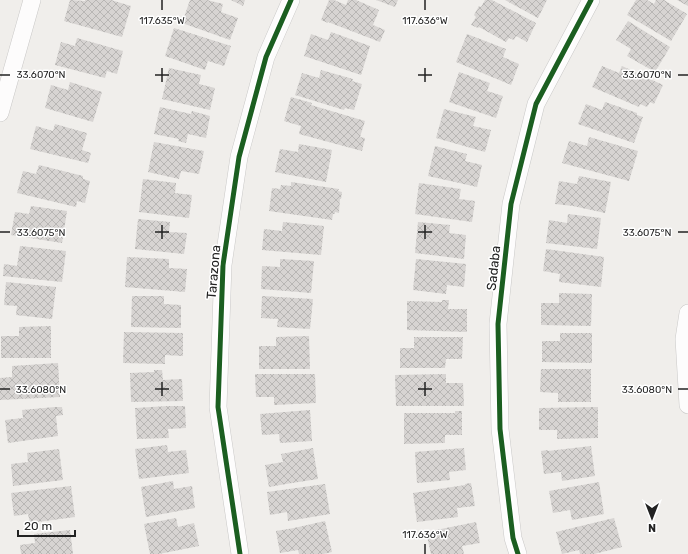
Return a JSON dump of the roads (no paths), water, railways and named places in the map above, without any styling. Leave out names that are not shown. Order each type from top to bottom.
[{"type":"street","points":[[0,112],[32,0]]},
{"type":"street","name":"Tarazona","points":[[240,554],[218,407],[223,265],[239,157],[266,57],[291,0]]},
{"type":"street","name":"Sadaba","points":[[518,554],[513,538],[500,429],[498,324],[511,204],[536,104],[591,0]]},
{"type":"street","points":[[688,313],[684,339],[688,405]]}]
